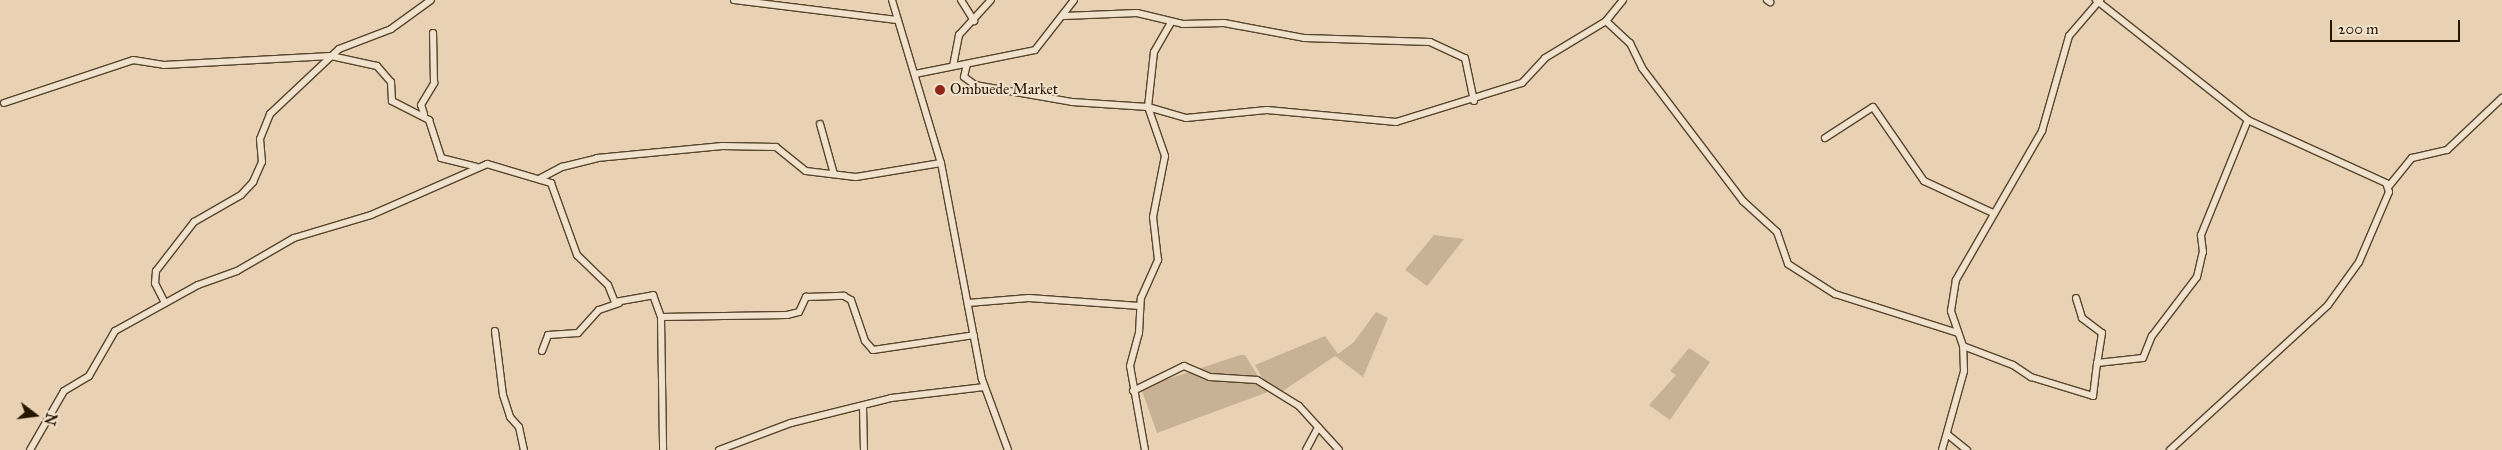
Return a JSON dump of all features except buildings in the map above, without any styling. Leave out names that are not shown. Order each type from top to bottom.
[{"type":"street","points":[[165,303],[154,279],[169,249],[201,216],[246,192],[262,162],[260,139],[270,114],[331,56],[347,44],[398,26],[431,0]]},
{"type":"street","points":[[734,0],[897,20]]},
{"type":"street","points":[[892,0],[941,163],[984,387],[1008,450]]},
{"type":"street","points":[[961,0],[974,21]]},
{"type":"street","points":[[953,66],[959,35],[974,21],[991,0]]},
{"type":"street","points":[[915,74],[1035,50],[1064,16],[1074,0]]},
{"type":"street","points":[[967,64],[964,77],[975,85],[1072,102],[1148,107],[1186,118],[1267,110],[1396,122],[1474,102],[1522,83],[1545,58],[1606,20],[1623,0]]},
{"type":"street","points":[[1942,450],[1961,392],[1963,346],[1951,310],[1954,287],[1993,213],[2042,131],[2069,36],[2098,0],[2248,120],[2389,186]]},
{"type":"street","points":[[1064,16],[1137,14],[1171,22],[1231,24],[1304,38],[1430,42],[1465,58],[1474,102]]},
{"type":"street","points":[[1606,20],[1630,43],[1645,72],[1743,201],[1777,232],[1788,264],[1835,294],[1958,333]]},
{"type":"street","points":[[1145,450],[1130,366],[1139,333],[1140,306],[1157,264],[1153,217],[1165,164],[1148,107],[1155,75],[1154,52],[1171,22]]},
{"type":"street","points":[[433,33],[434,83],[421,105],[438,154],[463,169],[453,178]]},
{"type":"street","points":[[4,103],[133,60],[164,65],[331,56],[378,66],[392,82],[391,100],[424,114]]},
{"type":"street","points":[[2170,450],[2194,423],[2281,353],[2328,305],[2359,262],[2389,186],[2412,158],[2447,150],[2502,98]]},
{"type":"street","points":[[1825,138],[1873,107],[1924,181],[1993,213]]},
{"type":"street","points":[[2097,364],[2143,358],[2152,336],[2191,288],[2203,256],[2202,234],[2248,120]]},
{"type":"street","points":[[820,124],[834,174]]},
{"type":"street","points":[[541,178],[562,167],[609,156],[763,145],[781,149],[806,170],[834,174],[866,177],[941,163]]},
{"type":"street","points":[[458,165],[493,165],[541,178],[553,186],[578,257],[620,303]]},
{"type":"street","points":[[30,450],[62,392],[89,376],[113,332],[165,303],[237,272],[294,238],[372,215],[478,166]]},
{"type":"street","points":[[542,351],[548,335],[578,333],[599,310],[653,295],[661,317],[663,450]]},
{"type":"street","points":[[661,317],[787,315],[799,312],[806,297],[847,296],[873,350],[974,335]]},
{"type":"street","points":[[968,302],[1029,298],[1140,306]]},
{"type":"street","points":[[1963,346],[2014,365],[2031,377],[2093,396],[2102,333],[2082,318],[2076,298]]},
{"type":"street","points":[[495,332],[503,395],[510,417],[519,427],[524,450]]},
{"type":"street","points":[[1133,391],[1190,366],[1210,377],[1262,382],[1299,406],[1339,450]]},
{"type":"street","points":[[718,450],[791,424],[915,393],[984,387]]},
{"type":"street","points":[[863,407],[864,450]]},
{"type":"street","points":[[1306,450],[1318,427]]},
{"type":"street","points":[[1947,434],[1967,450]]},
{"type":"shaded area","points":[[1434,235],[1464,239],[1427,286],[1405,270]]},
{"type":"shaded area","points":[[1376,312],[1388,318],[1363,377],[1335,356],[1280,393],[1264,381],[1255,365],[1325,336],[1338,354],[1354,342]]},
{"type":"shaded area","points":[[1689,348],[1710,362],[1670,420],[1649,405],[1676,375],[1670,371]]},
{"type":"shaded area","points":[[1240,355],[1245,355],[1268,392],[1157,433],[1141,388]]},
{"type":"place","name":"Ombuede Market","points":[[940,90]]}]
